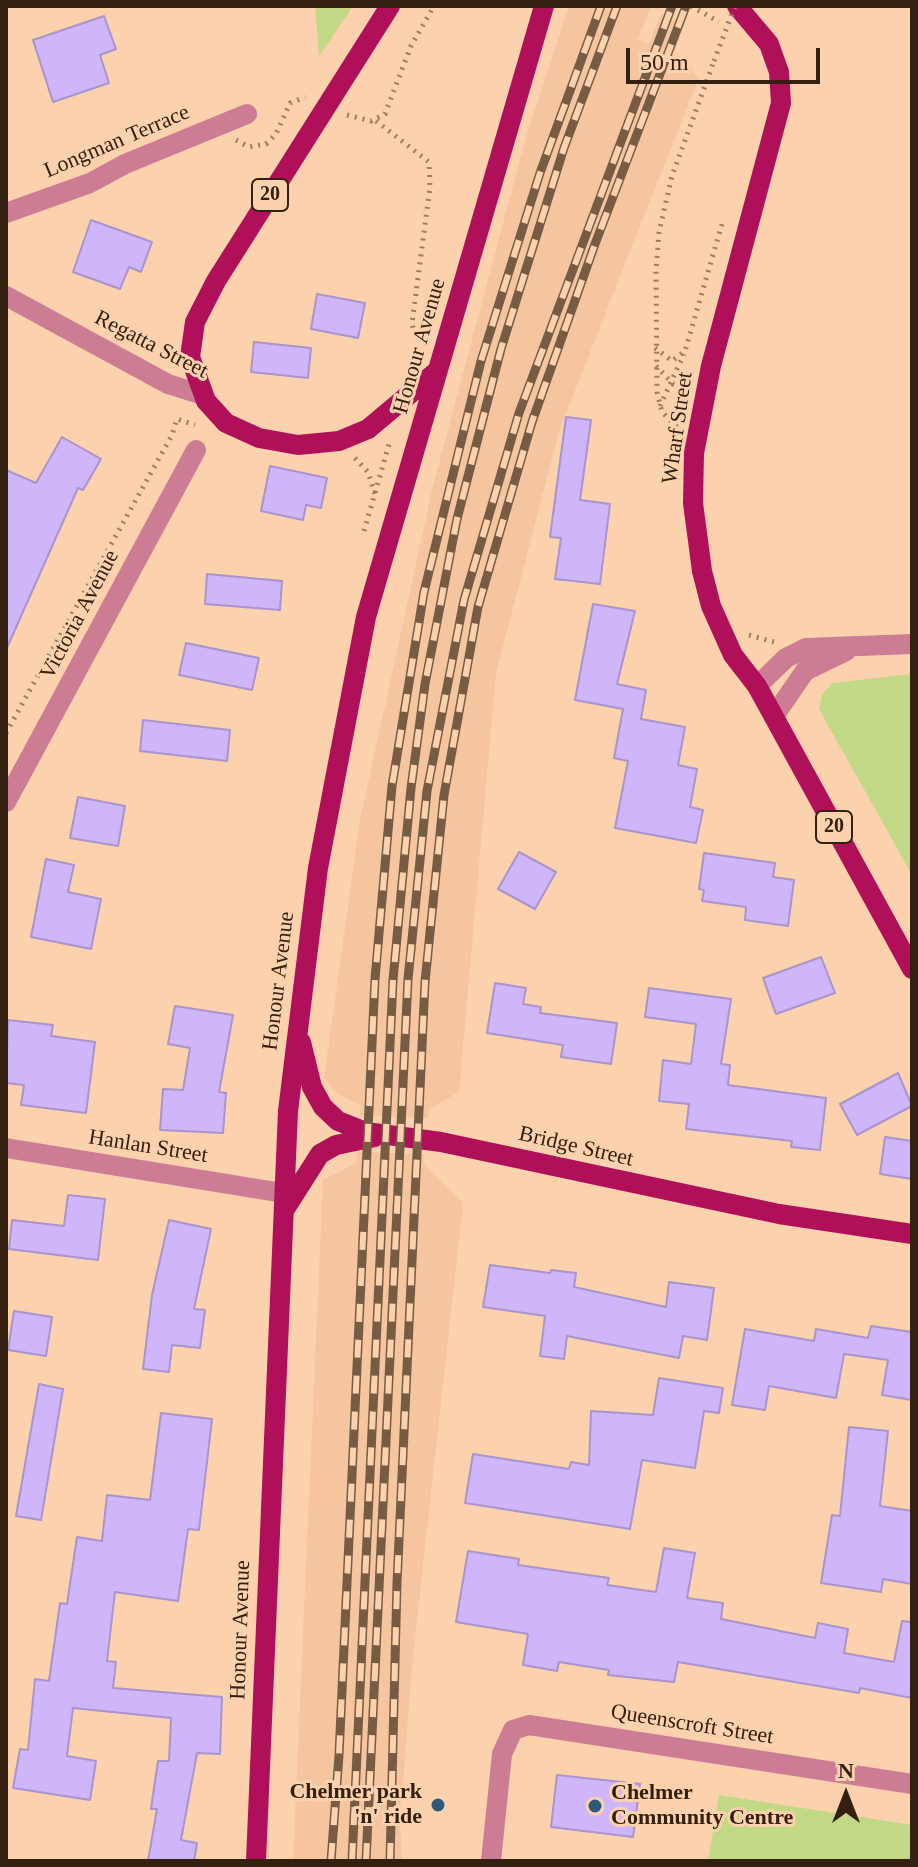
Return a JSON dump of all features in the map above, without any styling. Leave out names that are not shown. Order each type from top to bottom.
[{"type":"main road","name":"20","points":[[203,395],[190,357],[195,322],[216,281],[390,6]]},
{"type":"main road","name":"Honour Avenue","points":[[256,1861],[283,1193],[297,1023],[318,868],[366,617],[544,6]]},
{"type":"main road","name":"Wharf Street","points":[[736,6],[769,44],[779,72],[781,103],[705,390],[694,453],[693,503],[697,546],[711,606],[733,655],[757,686],[912,969]]},
{"type":"main road","name":"Regatta Street","points":[[203,395],[220,418],[247,435],[285,444],[320,444],[350,437],[376,425],[436,372]]},
{"type":"main road","name":"Bridge Street","points":[[297,1023],[312,1087],[323,1107],[338,1121],[382,1136],[441,1142],[693,1197],[912,1234]]},
{"type":"main road","points":[[282,1216],[308,1168],[320,1154],[342,1143],[382,1136]]},
{"type":"street","name":"Longman Terrace","points":[[6,213],[90,183],[115,169],[247,114]]},
{"type":"street","name":"Regatta Street","points":[[6,296],[168,384],[203,395]]},
{"type":"street","name":"Victoria Avenue","points":[[6,802],[196,450]]},
{"type":"street","points":[[757,686],[797,651],[812,647],[912,644]]},
{"type":"street","points":[[774,716],[808,668],[853,648]]},
{"type":"street","name":"Hanlan Street","points":[[6,1148],[283,1193]]},
{"type":"street","name":"Queenscroft Street","points":[[491,1861],[502,1754],[513,1730],[529,1725],[912,1784]]},
{"type":"path","points":[[376,121],[385,114],[411,46],[434,6]]},
{"type":"path","points":[[691,6],[737,37]]},
{"type":"path","points":[[683,430],[667,419],[660,407],[656,366],[656,270],[663,211],[679,152],[736,6]]},
{"type":"path","points":[[221,124],[241,144],[254,148],[273,137],[287,109],[297,98],[310,97],[360,120],[376,121],[398,141],[425,158],[430,166],[412,323],[413,328],[425,332]]},
{"type":"path","points":[[660,407],[673,384],[685,351],[723,222]]},
{"type":"path","points":[[655,348],[672,361],[685,351]]},
{"type":"path","points":[[656,366],[673,384]]},
{"type":"path","points":[[348,451],[368,472],[375,495]]},
{"type":"path","points":[[742,630],[758,639],[784,643]]},
{"type":"shaded area","points":[[569,6],[650,8],[638,40],[649,44],[661,14],[685,23],[673,55],[688,61],[698,80],[560,428],[496,673],[459,1092],[429,1109],[428,1118],[360,1116],[360,1105],[338,1094],[324,1078],[360,820],[433,486],[526,137]]},
{"type":"shaded area","points":[[357,1152],[424,1154],[424,1164],[463,1203],[412,1666],[400,1821],[402,1861],[293,1861],[323,1180],[357,1163]]},
{"type":"green space","points":[[315,6],[353,6],[319,56]]},
{"type":"green space","points":[[912,674],[912,875],[819,709],[822,695],[832,683]]},
{"type":"green space","points":[[719,1795],[912,1825],[912,1861],[708,1861]]},
{"type":"building","points":[[104,16],[116,49],[100,55],[109,83],[53,102],[33,40]]},
{"type":"building","points":[[91,220],[152,242],[141,272],[129,267],[120,289],[73,272]]},
{"type":"building","points":[[317,294],[365,303],[358,338],[311,329]]},
{"type":"building","points":[[254,342],[311,348],[308,378],[251,372]]},
{"type":"building","points":[[566,417],[591,420],[580,500],[610,504],[600,584],[555,579],[561,538],[550,537]]},
{"type":"building","points":[[62,437],[101,459],[83,490],[78,488],[6,650],[6,470],[36,483]]},
{"type":"building","points":[[270,466],[327,478],[321,508],[306,505],[303,520],[261,511]]},
{"type":"building","points":[[207,574],[282,581],[280,610],[205,604]]},
{"type":"building","points":[[593,604],[635,611],[617,684],[646,690],[641,719],[685,727],[678,765],[697,769],[690,807],[703,810],[696,843],[615,828],[628,761],[614,758],[623,709],[575,700]]},
{"type":"building","points":[[186,643],[259,658],[252,690],[179,675]]},
{"type":"building","points":[[143,720],[230,730],[227,761],[140,751]]},
{"type":"building","points":[[78,797],[125,806],[118,846],[70,838]]},
{"type":"building","points":[[519,852],[556,872],[535,909],[498,889]]},
{"type":"building","points":[[704,853],[775,863],[773,877],[794,880],[788,926],[745,920],[746,907],[702,901],[704,890],[699,889]]},
{"type":"building","points":[[46,859],[74,865],[68,892],[101,899],[91,949],[31,937]]},
{"type":"building","points":[[821,957],[835,993],[776,1014],[763,978]]},
{"type":"building","points":[[495,983],[526,988],[523,1004],[541,1007],[540,1013],[617,1023],[611,1064],[561,1057],[563,1045],[487,1033]]},
{"type":"building","points":[[649,988],[731,999],[721,1064],[730,1065],[728,1085],[826,1098],[820,1150],[791,1147],[792,1141],[686,1129],[689,1104],[659,1101],[663,1060],[691,1064],[696,1024],[645,1017]]},
{"type":"building","points":[[175,1006],[233,1015],[219,1092],[226,1093],[223,1133],[160,1130],[163,1089],[183,1090],[190,1048],[168,1044]]},
{"type":"building","points":[[8,1020],[53,1025],[51,1036],[95,1042],[86,1113],[21,1105],[24,1085],[6,1083]]},
{"type":"building","points":[[898,1073],[912,1106],[857,1135],[840,1104]]},
{"type":"building","points":[[885,1137],[912,1141],[912,1179],[880,1174]]},
{"type":"building","points":[[68,1195],[105,1199],[98,1260],[9,1249],[12,1220],[64,1226]]},
{"type":"building","points":[[169,1220],[211,1229],[194,1309],[205,1310],[200,1348],[172,1345],[169,1372],[143,1369],[152,1295]]},
{"type":"building","points":[[490,1265],[550,1273],[551,1270],[576,1273],[574,1287],[666,1307],[669,1282],[714,1288],[707,1340],[683,1336],[679,1358],[567,1336],[564,1359],[540,1356],[545,1316],[483,1307]]},
{"type":"building","points":[[14,1311],[52,1317],[46,1356],[8,1350]]},
{"type":"building","points":[[871,1326],[912,1332],[912,1400],[882,1395],[888,1360],[844,1354],[836,1398],[769,1386],[765,1410],[732,1405],[745,1329],[814,1341],[816,1329],[868,1338]]},
{"type":"building","points":[[659,1378],[723,1388],[719,1413],[704,1411],[695,1468],[642,1460],[630,1529],[465,1503],[473,1454],[569,1469],[571,1462],[589,1465],[591,1411],[653,1415]]},
{"type":"building","points":[[39,1384],[63,1389],[41,1520],[16,1516]]},
{"type":"building","points":[[161,1413],[212,1419],[199,1530],[188,1529],[178,1601],[115,1592],[107,1661],[116,1662],[113,1688],[222,1697],[220,1754],[197,1753],[181,1840],[197,1843],[194,1861],[148,1861],[157,1809],[151,1809],[158,1761],[169,1761],[171,1718],[73,1708],[67,1756],[96,1761],[90,1800],[13,1788],[20,1749],[28,1750],[35,1679],[49,1681],[60,1603],[67,1604],[77,1537],[102,1541],[107,1495],[150,1500]]},
{"type":"building","points":[[849,1427],[888,1431],[880,1506],[912,1511],[912,1584],[883,1579],[881,1592],[821,1583],[832,1515],[840,1516]]},
{"type":"building","points":[[664,1548],[695,1553],[687,1598],[723,1603],[721,1619],[815,1638],[818,1623],[848,1629],[844,1653],[894,1662],[902,1621],[912,1622],[912,1698],[860,1688],[859,1693],[678,1662],[674,1682],[608,1675],[609,1670],[559,1662],[557,1671],[523,1665],[528,1634],[456,1622],[468,1551],[519,1559],[518,1565],[609,1578],[607,1585],[656,1592]]},
{"type":"building","name":"Chelmer Community Centre","points":[[557,1775],[640,1784],[633,1837],[551,1827]]},
{"type":"railway","points":[[331,1861],[339,1755],[375,979],[392,786],[424,592],[481,361],[540,173],[601,6]]},
{"type":"railway","points":[[352,1861],[393,980],[411,788],[425,684],[457,519],[501,349],[564,148],[617,6]]},
{"type":"railway","points":[[366,1861],[408,979],[427,791],[464,600],[519,413],[672,6]]},
{"type":"railway","points":[[390,1861],[397,1583],[425,982],[444,795],[478,607],[532,422],[595,244],[686,6]]},
{"type":"place","name":"Chelmer park 'n' ride","points":[[438,1805]]},
{"type":"place","name":"Chelmer Community Centre","points":[[595,1806]]}]
